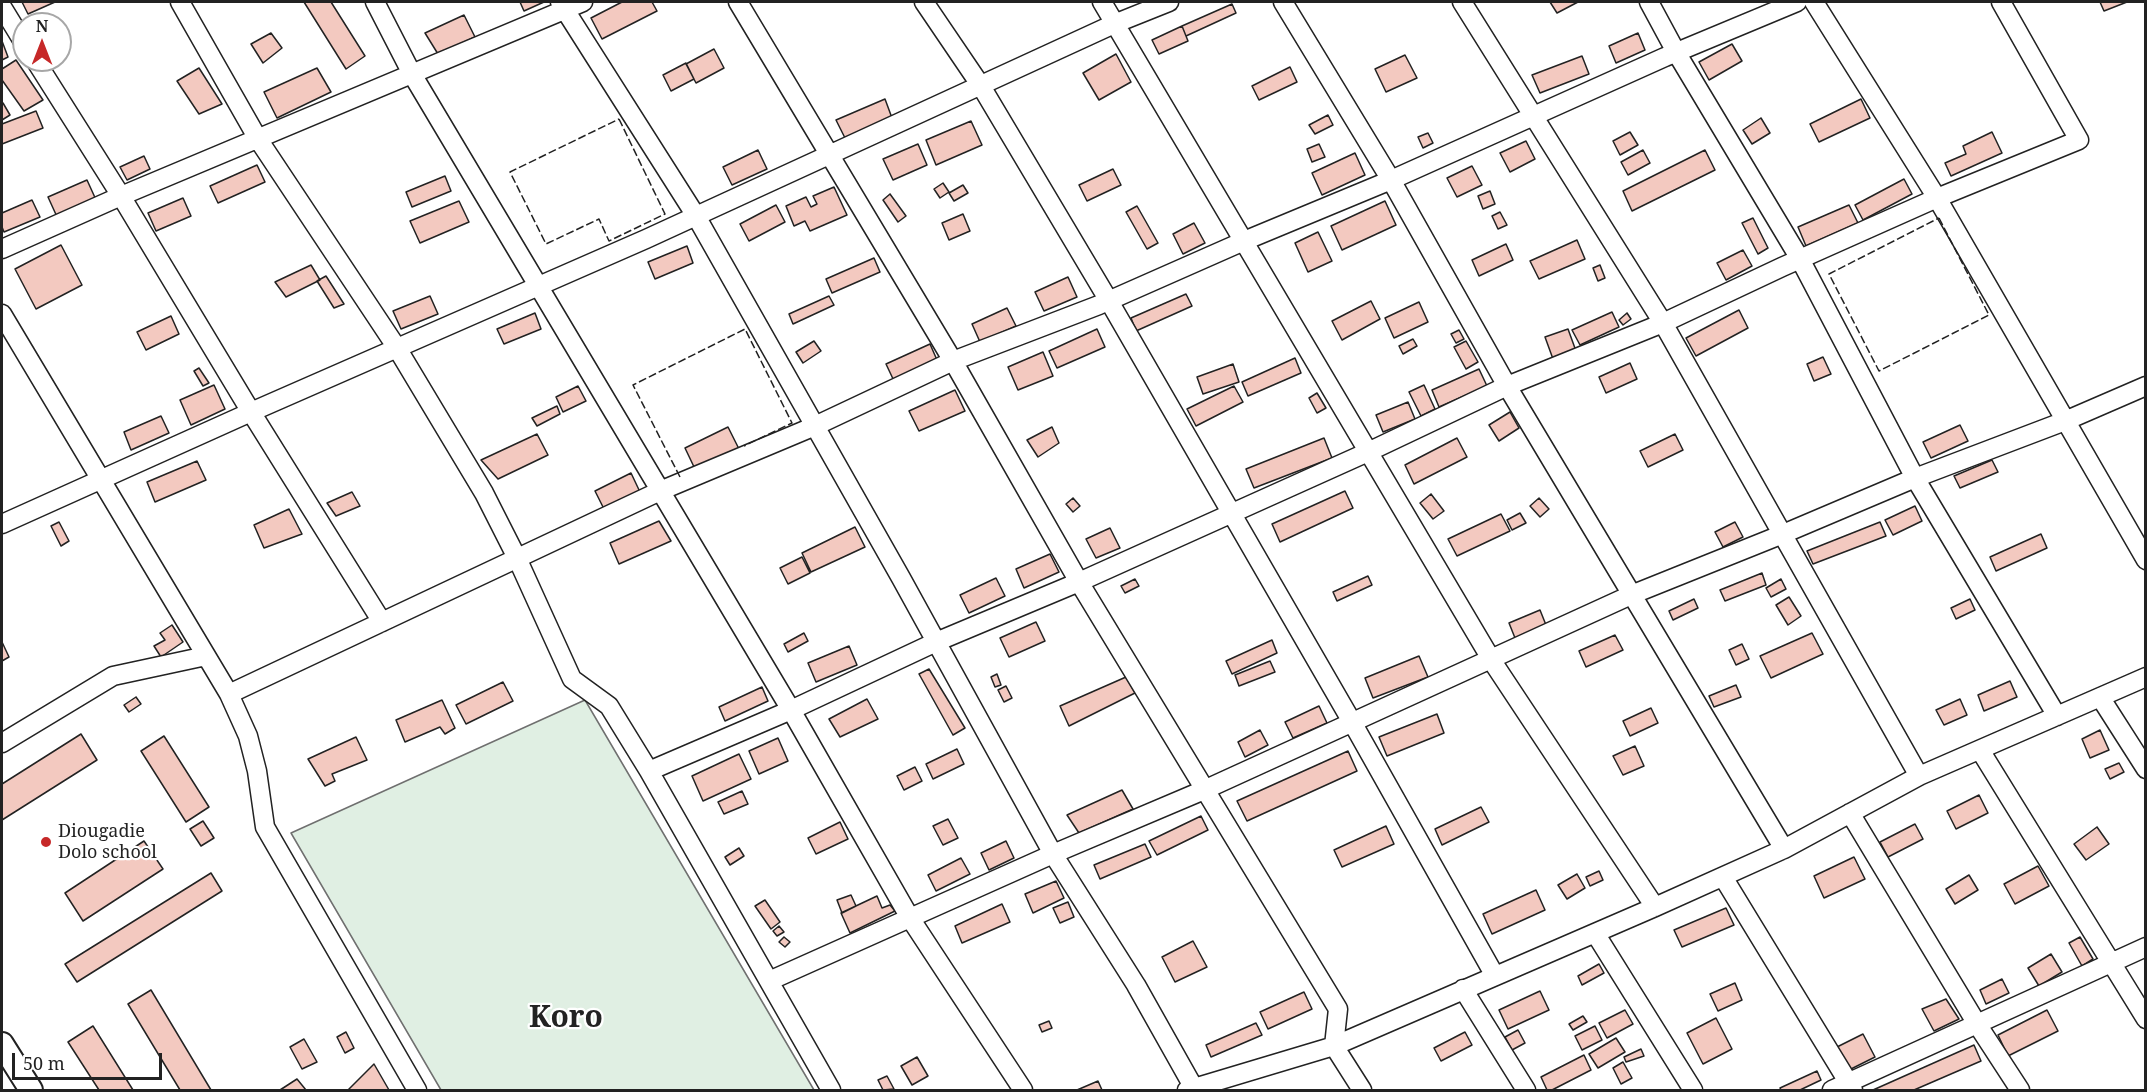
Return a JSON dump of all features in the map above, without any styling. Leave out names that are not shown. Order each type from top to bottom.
[{"type":"street","points":[[180,2],[258,140],[397,348],[484,493],[572,678],[609,706],[649,771],[831,1090]]},
{"type":"street","points":[[375,2],[412,74],[791,710],[910,918],[1023,1090]]},
{"type":"street","points":[[2,249],[121,196],[412,74],[562,5],[583,2]]},
{"type":"street","points":[[738,2],[953,361],[1078,582],[1338,1009],[1334,1046],[1362,1090]]},
{"type":"street","points":[[924,2],[981,86],[1109,301],[1352,722],[1495,976]]},
{"type":"street","points":[[1101,2],[1490,658],[1655,907]]},
{"type":"street","points":[[2,524],[100,478],[696,216],[1114,24],[1169,2]]},
{"type":"street","points":[[1283,2],[1391,180],[1507,386],[1784,849]]},
{"type":"street","points":[[1462,2],[1663,323],[1918,776]]},
{"type":"street","points":[[1649,2],[1676,52],[1800,259],[1915,478],[2057,716]]},
{"type":"street","points":[[229,694],[660,491],[815,426],[953,361],[1109,301],[1244,241],[1391,180],[1676,52],[1797,2]]},
{"type":"street","points":[[1814,2],[1937,198],[2145,560]]},
{"type":"street","points":[[649,771],[791,710],[936,642],[1078,582],[1368,452],[1507,386],[1663,323],[1937,198],[2079,140],[2001,2]]},
{"type":"street","points":[[562,5],[696,216],[1053,854],[1136,985],[1192,1090],[1334,1046],[1655,907],[1784,849],[1918,776],[2145,677]]},
{"type":"street","points":[[2,8],[12,24]]},
{"type":"street","points":[[43,72],[121,196],[250,412],[382,622]]},
{"type":"street","points":[[2,314],[229,694],[248,736],[257,771],[265,827],[417,1090]]},
{"type":"street","points":[[769,981],[1053,854],[1204,790],[1631,594],[1783,534],[1915,478],[2065,421],[2145,386]]},
{"type":"street","points":[[2,743],[113,676],[206,656]]},
{"type":"street","points":[[2100,697],[2145,769]]},
{"type":"street","points":[[1980,750],[2145,1018]]},
{"type":"street","points":[[1850,813],[1977,1024],[2020,1090]]},
{"type":"street","points":[[1723,877],[1844,1088],[2145,947]]},
{"type":"street","points":[[1595,933],[1693,1090]]},
{"type":"street","points":[[1463,989],[1526,1090]]},
{"type":"street","points":[[2,1044],[31,1090]]},
{"type":"green space","points":[[585,700],[814,1090],[441,1090],[291,833]]},
{"type":"building","points":[[22,2],[55,2],[32,12],[27,12]]},
{"type":"building","points":[[304,2],[331,2],[365,56],[346,69]]},
{"type":"building","points":[[520,2],[544,2],[524,11]]},
{"type":"building","points":[[622,2],[652,2],[657,11],[602,39],[591,18]]},
{"type":"building","points":[[1550,2],[1578,2],[1557,13]]},
{"type":"building","points":[[2100,2],[2127,2],[2104,11]]},
{"type":"building","points":[[1232,4],[1236,13],[1186,36],[1182,26]]},
{"type":"building","points":[[464,15],[475,37],[438,54],[425,33]]},
{"type":"building","points":[[1182,26],[1188,41],[1159,54],[1152,40]]},
{"type":"building","points":[[271,33],[282,48],[263,63],[251,44]]},
{"type":"building","points":[[1638,33],[1645,50],[1616,63],[1609,46]]},
{"type":"building","points":[[2,41],[8,57],[2,60]]},
{"type":"building","points":[[1732,44],[1742,61],[1709,80],[1699,62]]},
{"type":"building","points":[[714,49],[724,68],[696,83],[686,64]]},
{"type":"building","points":[[1116,54],[1131,82],[1099,100],[1083,73]]},
{"type":"building","points":[[1405,55],[1417,78],[1386,92],[1375,69]]},
{"type":"building","points":[[1582,56],[1589,74],[1540,93],[1532,75]]},
{"type":"building","points":[[12,63],[12,72],[24,72],[43,100],[24,111],[2,80],[2,69]]},
{"type":"building","points":[[686,63],[694,79],[671,91],[663,75]]},
{"type":"building","points":[[1290,67],[1297,82],[1259,100],[1252,86]]},
{"type":"building","points":[[199,68],[222,104],[199,114],[177,81]]},
{"type":"building","points":[[317,68],[331,92],[277,118],[264,92]]},
{"type":"building","points":[[885,99],[892,118],[845,138],[836,120]]},
{"type":"building","points":[[1861,99],[1870,118],[1819,142],[1810,124]]},
{"type":"building","points":[[2,104],[10,115],[2,120]]},
{"type":"building","points":[[36,111],[43,128],[2,144],[2,124]]},
{"type":"building","points":[[1328,115],[1333,125],[1315,134],[1309,125]]},
{"type":"building","points":[[1761,118],[1770,133],[1752,144],[1743,130]]},
{"type":"building","points":[[971,121],[982,145],[936,165],[926,140]]},
{"type":"building","points":[[1630,132],[1638,145],[1620,155],[1613,141]]},
{"type":"building","points":[[1992,132],[2002,153],[1951,176],[1945,163],[1966,154],[1963,146]]},
{"type":"building","points":[[1428,133],[1433,143],[1423,148],[1418,137]]},
{"type":"building","points":[[1526,141],[1535,159],[1510,172],[1500,153]]},
{"type":"building","points":[[918,144],[927,165],[893,180],[883,159]]},
{"type":"building","points":[[1319,144],[1325,157],[1312,162],[1307,149]]},
{"type":"building","points":[[758,150],[767,169],[732,185],[723,167]]},
{"type":"building","points":[[1643,150],[1650,163],[1628,175],[1621,162]]},
{"type":"building","points":[[1705,150],[1715,170],[1632,211],[1623,191]]},
{"type":"building","points":[[1355,153],[1365,175],[1322,195],[1312,173]]},
{"type":"building","points":[[144,156],[150,169],[127,180],[120,167]]},
{"type":"building","points":[[257,165],[265,182],[218,203],[210,186]]},
{"type":"building","points":[[1472,166],[1482,185],[1457,197],[1447,178]]},
{"type":"building","points":[[1113,169],[1121,185],[1087,201],[1079,185]]},
{"type":"building","points":[[445,176],[451,191],[412,207],[406,192]]},
{"type":"building","points":[[1904,179],[1912,194],[1863,220],[1855,205]]},
{"type":"building","points":[[87,180],[97,202],[58,219],[48,197]]},
{"type":"building","points":[[943,183],[949,192],[940,198],[934,189]]},
{"type":"building","points":[[963,185],[968,193],[954,201],[949,193]]},
{"type":"building","points":[[834,187],[847,215],[810,231],[805,221],[794,226],[786,206],[806,197],[811,207],[817,204],[813,196]]},
{"type":"building","points":[[1490,191],[1495,204],[1483,209],[1478,196]]},
{"type":"building","points":[[890,194],[906,216],[898,222],[883,200]]},
{"type":"building","points":[[183,198],[191,216],[156,231],[148,213]]},
{"type":"building","points":[[32,200],[40,217],[4,232],[2,213]]},
{"type":"building","points":[[459,201],[469,222],[420,243],[410,221]]},
{"type":"building","points":[[1385,201],[1396,225],[1342,250],[1331,226]]},
{"type":"building","points":[[776,205],[785,222],[749,241],[740,224]]},
{"type":"building","points":[[1849,205],[1858,223],[1806,246],[1798,227]]},
{"type":"building","points":[[1137,206],[1158,243],[1147,249],[1126,212]]},
{"type":"building","points":[[1500,212],[1507,225],[1498,229],[1492,216]]},
{"type":"building","points":[[963,214],[970,231],[949,240],[942,223]]},
{"type":"building","points":[[1753,218],[1768,248],[1758,254],[1742,223]]},
{"type":"building","points":[[1194,223],[1205,243],[1183,254],[1173,234]]},
{"type":"building","points":[[1318,232],[1332,261],[1308,272],[1295,243]]},
{"type":"building","points":[[1577,240],[1585,259],[1539,279],[1530,261]]},
{"type":"building","points":[[1506,244],[1513,260],[1479,276],[1472,260]]},
{"type":"building","points":[[61,245],[82,285],[36,309],[15,269]]},
{"type":"building","points":[[687,246],[693,263],[655,279],[648,262]]},
{"type":"building","points":[[1743,250],[1752,266],[1726,280],[1717,263]]},
{"type":"building","points":[[874,258],[880,272],[832,293],[826,279]]},
{"type":"building","points":[[311,265],[320,280],[286,297],[275,282]]},
{"type":"building","points":[[1600,265],[1605,278],[1598,281],[1593,268]]},
{"type":"building","points":[[326,276],[344,304],[334,308],[317,281]]},
{"type":"building","points":[[1068,277],[1077,297],[1044,311],[1035,292]]},
{"type":"building","points":[[1186,294],[1192,306],[1136,331],[1131,318]]},
{"type":"building","points":[[430,296],[438,314],[401,329],[393,311]]},
{"type":"building","points":[[829,296],[834,305],[793,324],[789,314]]},
{"type":"building","points":[[1371,301],[1380,319],[1342,340],[1332,321]]},
{"type":"building","points":[[1419,302],[1428,322],[1394,338],[1385,318]]},
{"type":"building","points":[[1007,308],[1016,326],[980,342],[972,324]]},
{"type":"building","points":[[1739,310],[1748,328],[1696,356],[1686,338]]},
{"type":"building","points":[[1612,312],[1619,327],[1580,345],[1572,330]]},
{"type":"building","points":[[535,313],[541,329],[504,344],[497,329]]},
{"type":"building","points":[[1627,313],[1631,319],[1623,325],[1619,320]]},
{"type":"building","points":[[171,316],[179,334],[146,350],[137,332]]},
{"type":"building","points":[[1097,329],[1105,347],[1057,368],[1049,351]]},
{"type":"building","points":[[1568,329],[1576,351],[1553,359],[1545,337]]},
{"type":"building","points":[[1459,330],[1464,339],[1456,343],[1451,334]]},
{"type":"building","points":[[1413,339],[1417,346],[1403,354],[1399,346]]},
{"type":"building","points":[[814,341],[821,351],[803,363],[796,352]]},
{"type":"building","points":[[1466,341],[1478,362],[1466,369],[1454,347]]},
{"type":"building","points":[[930,344],[937,360],[894,381],[886,364]]},
{"type":"building","points":[[1043,352],[1053,376],[1018,390],[1008,367]]},
{"type":"building","points":[[1823,357],[1831,374],[1814,381],[1807,364]]},
{"type":"building","points":[[1295,358],[1301,373],[1248,396],[1242,382]]},
{"type":"building","points":[[1630,363],[1637,379],[1606,393],[1599,377]]},
{"type":"building","points":[[1233,364],[1239,382],[1203,394],[1197,377]]},
{"type":"building","points":[[199,368],[209,383],[203,386],[194,371]]},
{"type":"building","points":[[1479,369],[1487,386],[1439,407],[1432,390]]},
{"type":"building","points":[[214,385],[225,409],[191,425],[180,400]]},
{"type":"building","points":[[1424,385],[1435,409],[1421,416],[1409,392]]},
{"type":"building","points":[[578,386],[586,401],[563,412],[556,397]]},
{"type":"building","points":[[1234,386],[1243,402],[1196,426],[1187,409]]},
{"type":"building","points":[[955,390],[965,411],[919,431],[909,411]]},
{"type":"building","points":[[1317,393],[1326,408],[1317,413],[1309,398]]},
{"type":"building","points":[[1408,402],[1415,419],[1383,432],[1376,415]]},
{"type":"building","points":[[557,406],[560,414],[537,426],[532,418]]},
{"type":"building","points":[[1510,412],[1519,428],[1499,441],[1489,425]]},
{"type":"building","points":[[161,416],[169,433],[131,450],[124,432]]},
{"type":"building","points":[[1960,425],[1968,441],[1931,458],[1923,442]]},
{"type":"building","points":[[728,427],[739,449],[695,469],[685,448]]},
{"type":"building","points":[[1052,427],[1059,443],[1038,457],[1027,440]]},
{"type":"building","points":[[537,434],[548,455],[498,479],[481,460]]},
{"type":"building","points":[[1675,434],[1683,450],[1648,467],[1640,451]]},
{"type":"building","points":[[1324,438],[1332,458],[1254,488],[1246,469]]},
{"type":"building","points":[[1457,438],[1467,457],[1414,484],[1405,465]]},
{"type":"building","points":[[1992,460],[1998,472],[1960,488],[1954,476]]},
{"type":"building","points":[[197,461],[206,480],[155,502],[147,482]]},
{"type":"building","points":[[631,473],[640,492],[604,509],[595,491]]},
{"type":"building","points":[[1345,491],[1353,508],[1280,542],[1272,524]]},
{"type":"building","points":[[352,492],[360,506],[336,516],[327,503]]},
{"type":"building","points":[[1431,494],[1444,511],[1433,519],[1420,503]]},
{"type":"building","points":[[1073,498],[1080,506],[1073,512],[1066,504]]},
{"type":"building","points":[[1539,498],[1549,509],[1540,517],[1530,506]]},
{"type":"building","points":[[1915,506],[1922,521],[1893,535],[1885,520]]},
{"type":"building","points":[[289,509],[302,534],[264,548],[254,525]]},
{"type":"building","points":[[1520,513],[1526,523],[1512,530],[1507,520]]},
{"type":"building","points":[[1501,514],[1510,531],[1457,556],[1448,539]]},
{"type":"building","points":[[659,521],[671,541],[619,564],[610,543]]},
{"type":"building","points":[[59,522],[69,541],[61,546],[51,526]]},
{"type":"building","points":[[1735,522],[1743,537],[1723,547],[1715,532]]},
{"type":"building","points":[[1880,522],[1886,536],[1813,564],[1807,551]]},
{"type":"building","points":[[855,527],[865,547],[811,572],[802,553]]},
{"type":"building","points":[[1110,528],[1120,548],[1096,558],[1086,539]]},
{"type":"building","points":[[2041,534],[2047,548],[1996,571],[1990,557]]},
{"type":"building","points":[[1050,554],[1059,572],[1024,588],[1016,569]]},
{"type":"building","points":[[802,557],[810,573],[788,584],[780,568]]},
{"type":"building","points":[[1762,573],[1766,585],[1725,601],[1720,590]]},
{"type":"building","points":[[1368,576],[1372,585],[1337,601],[1333,592]]},
{"type":"building","points":[[996,578],[1005,596],[969,613],[960,595]]},
{"type":"building","points":[[1135,579],[1139,586],[1125,593],[1121,586]]},
{"type":"building","points":[[1781,579],[1786,589],[1771,597],[1766,588]]},
{"type":"building","points":[[1789,597],[1801,616],[1788,625],[1776,605]]},
{"type":"building","points":[[1694,599],[1698,608],[1673,620],[1669,611]]},
{"type":"building","points":[[1970,599],[1975,610],[1956,619],[1951,608]]},
{"type":"building","points":[[1540,610],[1546,625],[1515,638],[1509,623]]},
{"type":"building","points":[[1036,622],[1045,641],[1009,657],[1000,638]]},
{"type":"building","points":[[172,625],[183,642],[161,657],[154,646],[165,640],[160,633]]},
{"type":"building","points":[[804,633],[808,641],[788,652],[784,644]]},
{"type":"building","points":[[1812,633],[1823,654],[1771,678],[1760,656]]},
{"type":"building","points":[[1615,635],[1623,650],[1586,667],[1579,651]]},
{"type":"building","points":[[1272,640],[1277,653],[1232,674],[1226,661]]},
{"type":"building","points":[[2,642],[9,657],[2,661]]},
{"type":"building","points":[[1742,644],[1749,659],[1736,665],[1729,650]]},
{"type":"building","points":[[849,646],[857,665],[816,682],[808,663]]},
{"type":"building","points":[[1419,656],[1428,677],[1373,698],[1365,678]]},
{"type":"building","points":[[1270,661],[1275,672],[1239,686],[1235,675]]},
{"type":"building","points":[[929,669],[965,728],[953,735],[919,674]]},
{"type":"building","points":[[997,674],[1001,685],[995,687],[991,677]]},
{"type":"building","points":[[1126,677],[1135,693],[1069,726],[1060,706]]},
{"type":"building","points":[[2010,681],[2017,697],[1984,711],[1978,695]]},
{"type":"building","points":[[503,682],[513,701],[466,724],[456,705]]},
{"type":"building","points":[[1736,685],[1741,697],[1714,707],[1709,696]]},
{"type":"building","points":[[1006,686],[1012,698],[1004,702],[998,690]]},
{"type":"building","points":[[762,687],[768,701],[725,721],[719,707]]},
{"type":"building","points":[[136,697],[141,704],[129,712],[124,705]]},
{"type":"building","points":[[867,699],[878,719],[840,737],[829,719]]},
{"type":"building","points":[[1960,699],[1967,715],[1944,725],[1936,710]]},
{"type":"building","points":[[442,700],[455,728],[445,734],[440,727],[405,742],[396,720]]},
{"type":"building","points":[[1319,706],[1327,723],[1293,738],[1285,722]]},
{"type":"building","points":[[1651,708],[1658,723],[1630,736],[1623,721]]},
{"type":"building","points":[[1437,714],[1444,733],[1387,756],[1379,737]]},
{"type":"building","points":[[1260,730],[1268,745],[1245,757],[1238,742]]},
{"type":"building","points":[[2100,730],[2109,750],[2090,758],[2082,739]]},
{"type":"building","points":[[81,734],[97,760],[2,820],[2,784]]},
{"type":"building","points":[[164,736],[209,807],[186,822],[141,751]]},
{"type":"building","points":[[356,737],[367,760],[332,774],[335,781],[325,786],[308,759]]},
{"type":"building","points":[[778,738],[788,761],[759,774],[749,751]]},
{"type":"building","points":[[1635,746],[1644,766],[1623,775],[1613,756]]},
{"type":"building","points":[[957,749],[964,764],[933,779],[926,764]]},
{"type":"building","points":[[1348,751],[1357,771],[1247,821],[1237,801]]},
{"type":"building","points":[[739,754],[751,779],[703,801],[692,776]]},
{"type":"building","points":[[2119,763],[2124,772],[2110,779],[2105,769]]},
{"type":"building","points":[[915,767],[922,781],[904,790],[897,776]]},
{"type":"building","points":[[1122,790],[1133,809],[1079,833],[1067,815]]},
{"type":"building","points":[[742,791],[748,804],[724,814],[718,802]]},
{"type":"building","points":[[1979,795],[1988,813],[1956,829],[1947,811]]},
{"type":"building","points":[[1481,807],[1489,822],[1442,845],[1435,829]]},
{"type":"building","points":[[1201,816],[1208,830],[1157,855],[1149,841]]},
{"type":"building","points":[[948,819],[958,838],[943,845],[933,826]]},
{"type":"building","points":[[203,821],[214,838],[201,846],[190,829]]},
{"type":"building","points":[[840,822],[848,839],[816,854],[808,838]]},
{"type":"building","points":[[1915,824],[1923,839],[1888,857],[1880,842]]},
{"type":"building","points":[[1386,826],[1394,844],[1342,867],[1334,850]]},
{"type":"building","points":[[2097,827],[2109,844],[2086,860],[2074,844]]},
{"type":"building","points":[[144,841],[163,869],[83,921],[65,893]]},
{"type":"building","points":[[1006,841],[1014,858],[989,870],[981,853]]},
{"type":"building","points":[[1145,844],[1151,857],[1100,879],[1094,865]]},
{"type":"building","points":[[739,848],[744,856],[730,865],[725,857]]},
{"type":"building","points":[[1854,857],[1865,879],[1824,898],[1814,876]]},
{"type":"building","points":[[961,858],[970,874],[936,891],[928,875]]},
{"type":"building","points":[[2038,866],[2049,886],[2015,904],[2004,884]]},
{"type":"building","points":[[1599,871],[1603,880],[1590,886],[1586,877]]},
{"type":"building","points":[[211,873],[222,891],[77,982],[65,964]]},
{"type":"building","points":[[1577,874],[1585,888],[1567,899],[1558,885]]},
{"type":"building","points":[[1969,875],[1978,890],[1955,904],[1946,889]]},
{"type":"building","points":[[1056,881],[1064,898],[1033,913],[1025,894]]},
{"type":"building","points":[[1536,890],[1545,910],[1492,934],[1483,914]]},
{"type":"building","points":[[851,895],[856,906],[842,913],[837,900]]},
{"type":"building","points":[[877,896],[882,908],[890,905],[895,911],[850,933],[841,913]]},
{"type":"building","points":[[765,900],[780,922],[771,929],[755,906]]},
{"type":"building","points":[[1068,902],[1074,917],[1060,923],[1053,908]]},
{"type":"building","points":[[1002,904],[1010,922],[962,943],[955,926]]},
{"type":"building","points":[[1726,908],[1734,925],[1682,947],[1674,930]]},
{"type":"building","points":[[779,926],[784,932],[777,936],[773,931]]},
{"type":"building","points":[[784,937],[790,942],[785,947],[779,942]]},
{"type":"building","points":[[2080,937],[2093,959],[2082,966],[2069,943]]},
{"type":"building","points":[[1193,941],[1207,967],[1175,982],[1162,957]]},
{"type":"building","points":[[2051,954],[2062,972],[2039,986],[2028,968]]},
{"type":"building","points":[[1599,964],[1604,973],[1582,985],[1578,976]]},
{"type":"building","points":[[2002,979],[2009,993],[1986,1004],[1980,990]]},
{"type":"building","points":[[1735,983],[1742,1000],[1718,1011],[1710,994]]},
{"type":"building","points":[[151,990],[211,1090],[180,1090],[128,1004]]},
{"type":"building","points":[[1540,991],[1549,1010],[1508,1029],[1499,1010]]},
{"type":"building","points":[[1304,992],[1312,1009],[1268,1029],[1260,1012]]},
{"type":"building","points":[[1946,999],[1959,1019],[1934,1031],[1922,1009]]},
{"type":"building","points":[[1625,1010],[1633,1024],[1607,1038],[1599,1023]]},
{"type":"building","points":[[2047,1010],[2058,1031],[2008,1056],[1998,1035]]},
{"type":"building","points":[[1583,1016],[1587,1022],[1573,1030],[1569,1024]]},
{"type":"building","points":[[1716,1018],[1732,1049],[1703,1064],[1687,1033]]},
{"type":"building","points":[[1049,1021],[1052,1028],[1042,1032],[1039,1025]]},
{"type":"building","points":[[1256,1023],[1262,1035],[1211,1057],[1206,1045]]},
{"type":"building","points":[[93,1026],[133,1090],[99,1090],[68,1042]]},
{"type":"building","points":[[1595,1026],[1602,1040],[1582,1050],[1575,1036]]},
{"type":"building","points":[[1518,1030],[1525,1043],[1512,1050],[1505,1037]]},
{"type":"building","points":[[346,1032],[354,1048],[345,1053],[337,1037]]},
{"type":"building","points":[[1465,1032],[1472,1045],[1441,1061],[1434,1048]]},
{"type":"building","points":[[1863,1034],[1875,1057],[1849,1070],[1837,1047]]},
{"type":"building","points":[[1616,1038],[1625,1052],[1598,1068],[1589,1054]]},
{"type":"building","points":[[304,1039],[317,1062],[302,1069],[290,1047]]},
{"type":"building","points":[[1974,1045],[1981,1061],[1914,1090],[1873,1090]]},
{"type":"building","points":[[1641,1049],[1644,1056],[1626,1062],[1624,1057]]},
{"type":"building","points":[[1584,1055],[1591,1070],[1552,1090],[1547,1090],[1541,1077]]},
{"type":"building","points":[[917,1057],[928,1076],[912,1085],[901,1066]]},
{"type":"building","points":[[1623,1062],[1632,1078],[1621,1084],[1613,1068]]},
{"type":"building","points":[[374,1064],[389,1090],[348,1090]]},
{"type":"building","points":[[1817,1071],[1821,1080],[1800,1090],[1781,1090],[1780,1088]]},
{"type":"building","points":[[887,1076],[894,1089],[883,1090],[878,1080]]},
{"type":"building","points":[[297,1079],[306,1090],[280,1090]]},
{"type":"building","points":[[1098,1081],[1102,1090],[1077,1090]]},
{"type":"fence","points":[[619,119],[665,214],[609,241],[599,219],[546,244],[510,172],[619,119]]},
{"type":"fence","points":[[1939,218],[1989,315],[1879,371],[1829,274],[1939,218]]},
{"type":"fence","points":[[680,477],[633,385],[745,329],[792,423],[744,446]]},
{"type":"place","name":"Diougadie Dolo school","points":[[46,842]]},
{"type":"district","name":"Koro","points":[[566,1018]]}]
